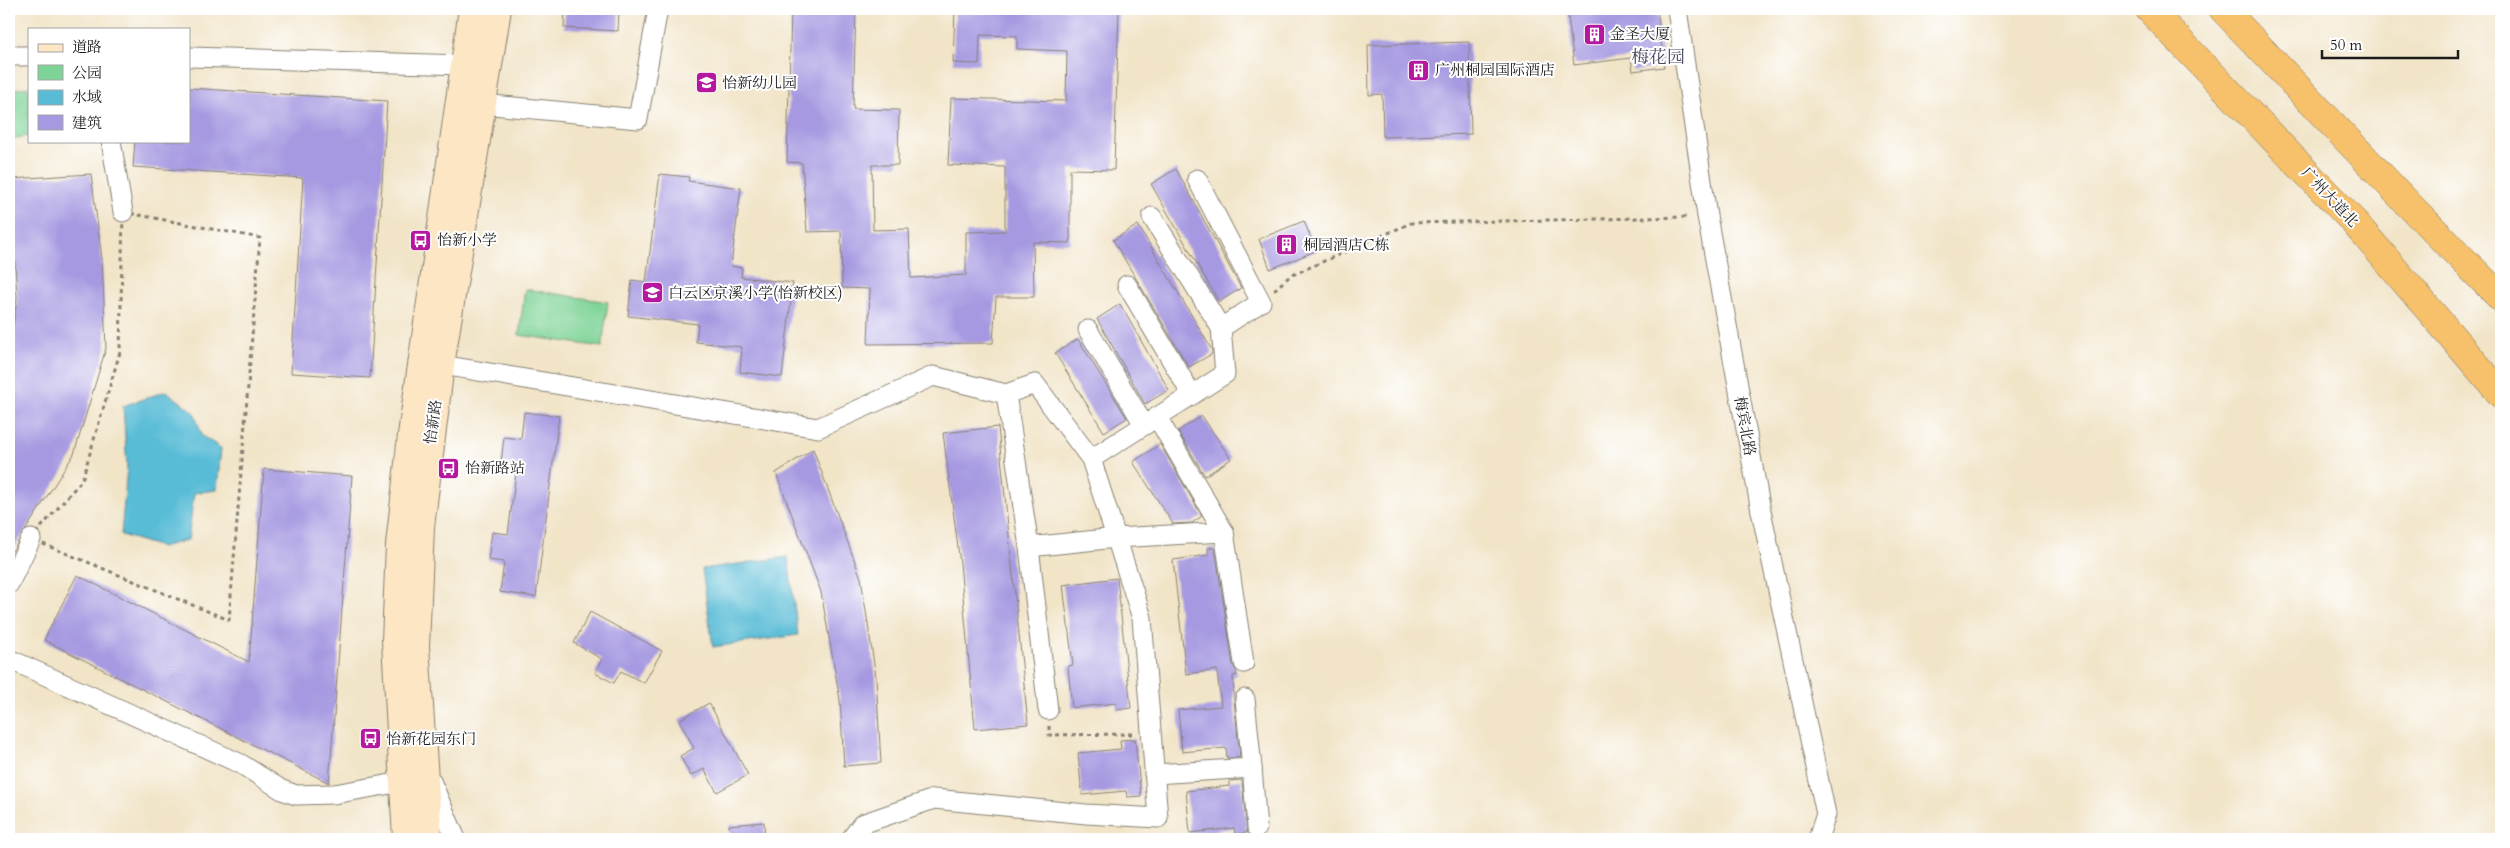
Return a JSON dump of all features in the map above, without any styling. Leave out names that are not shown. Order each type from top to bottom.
[{"type":"highway","name":"广州大道北","points":[[2149,9],[2354,222],[2501,394]]},
{"type":"highway","points":[[2223,9],[2412,208],[2501,298]]},
{"type":"main road","name":"怡新路","points":[[429,839],[416,646],[417,579],[432,363],[472,9]]},
{"type":"main road","name":"怡新路","points":[[406,839],[395,641],[396,588],[403,495],[432,363],[483,104],[498,9]]},
{"type":"street","points":[[483,104],[638,119],[658,9]]},
{"type":"street","name":"梅宾北路","points":[[1677,9],[1707,216],[1761,511],[1826,814],[1818,839]]},
{"type":"street","points":[[9,56],[28,56]]},
{"type":"street","points":[[190,57],[465,65]]},
{"type":"street","points":[[111,142],[123,212]]},
{"type":"street","points":[[1197,179],[1261,302],[1221,328]]},
{"type":"street","points":[[1091,459],[1225,374],[1221,328],[1152,217]]},
{"type":"street","points":[[1127,286],[1192,395]]},
{"type":"street","points":[[1088,330],[1224,532],[1244,663]]},
{"type":"street","points":[[432,363],[818,428],[933,376],[1006,394],[1035,384],[1091,459],[1142,618],[1158,818],[1086,814],[934,799],[862,824],[851,839]]},
{"type":"street","points":[[1006,394],[1029,547],[1048,710]]},
{"type":"street","points":[[1029,547],[1116,538],[1224,532]]},
{"type":"street","points":[[9,584],[31,539]]},
{"type":"street","points":[[9,659],[241,764],[282,790],[296,795],[334,794],[402,782]]},
{"type":"street","points":[[1246,699],[1257,828]]},
{"type":"street","points":[[423,760],[456,839]]},
{"type":"street","points":[[1154,774],[1252,768]]},
{"type":"path","points":[[123,212],[260,238],[229,620],[31,539],[82,480],[120,352],[123,212]]},
{"type":"path","points":[[1290,276],[1411,223],[1707,216]]},
{"type":"path","points":[[1050,735],[1135,734]]},
{"type":"green space","points":[[28,87],[28,136],[9,139],[9,90]]},
{"type":"green space","points":[[525,289],[608,302],[602,347],[519,335]]},
{"type":"water","points":[[166,391],[194,412],[202,436],[221,448],[217,490],[194,493],[188,540],[161,547],[121,535],[127,467],[123,406]]},
{"type":"water","points":[[788,557],[798,635],[713,647],[702,569]]},
{"type":"building","points":[[565,9],[619,9],[618,31],[564,28]]},
{"type":"building","points":[[791,9],[856,9],[853,109],[899,110],[898,165],[872,165],[873,230],[909,229],[911,278],[966,275],[966,232],[1005,231],[1005,167],[948,165],[951,98],[1066,101],[1067,51],[1017,49],[1017,36],[980,35],[979,64],[953,63],[955,9],[1119,9],[1114,170],[1070,169],[1070,243],[1033,242],[1034,297],[996,297],[993,343],[868,344],[870,289],[842,288],[841,231],[807,232],[802,163],[787,162]]},
{"type":"building","points":[[1567,9],[1657,9],[1664,67],[1633,71],[1631,58],[1574,65]]},
{"type":"building","name":"广州桐园国际酒店","points":[[1469,42],[1471,134],[1383,137],[1382,94],[1369,95],[1368,45]]},
{"type":"building","points":[[190,88],[387,101],[370,378],[291,373],[303,178],[133,167],[135,142],[190,142]]},
{"type":"building","points":[[1176,169],[1241,288],[1219,302],[1151,184]]},
{"type":"building","points":[[91,174],[102,259],[106,348],[74,454],[9,556],[9,356],[17,298],[10,179]]},
{"type":"building","points":[[660,174],[689,177],[688,181],[741,188],[731,266],[742,268],[741,277],[793,283],[782,377],[740,372],[742,347],[696,342],[698,324],[628,316],[632,280],[646,282]]},
{"type":"building","name":"桐园酒店C栋","points":[[1304,221],[1316,251],[1270,269],[1259,239]]},
{"type":"building","points":[[1138,225],[1212,350],[1212,354],[1189,367],[1113,240]]},
{"type":"building","points":[[1120,304],[1169,390],[1145,404],[1097,319]]},
{"type":"building","points":[[1078,339],[1127,418],[1104,432],[1055,353]]},
{"type":"building","points":[[524,412],[559,416],[536,597],[500,592],[504,562],[488,560],[492,532],[508,534],[517,465],[501,463],[504,437],[521,439]]},
{"type":"building","points":[[1202,416],[1231,459],[1205,476],[1178,431]]},
{"type":"building","points":[[998,427],[1028,724],[975,729],[960,563],[943,433]]},
{"type":"building","points":[[1160,444],[1202,516],[1192,523],[1173,524],[1133,462]]},
{"type":"building","points":[[813,449],[861,578],[876,677],[881,763],[844,766],[840,700],[821,592],[776,473]]},
{"type":"building","points":[[264,469],[352,476],[329,783],[44,640],[77,575],[249,662]]},
{"type":"building","points":[[1208,548],[1215,548],[1233,665],[1237,675],[1233,676],[1240,757],[1227,758],[1226,748],[1182,752],[1178,710],[1221,706],[1217,670],[1186,674],[1173,560],[1208,555]]},
{"type":"building","points":[[1117,578],[1131,708],[1117,710],[1116,703],[1072,708],[1068,666],[1073,665],[1063,585]]},
{"type":"building","points":[[590,612],[662,651],[644,683],[621,671],[614,683],[595,673],[602,659],[574,643]]},
{"type":"building","points":[[709,703],[748,775],[717,792],[704,769],[691,776],[680,756],[694,748],[679,720]]},
{"type":"building","points":[[1135,739],[1141,796],[1127,797],[1126,791],[1082,795],[1078,753],[1121,749],[1120,740]]},
{"type":"building","points":[[1242,780],[1247,833],[1235,834],[1234,828],[1190,833],[1186,791],[1229,786],[1229,781]]},
{"type":"building","points":[[764,822],[765,839],[731,839],[729,825]]},
{"type":"place","name":"金圣大厦","points":[[1594,34]]},
{"type":"place","name":"广州桐园国际酒店","points":[[1419,70]]},
{"type":"place","name":"怡新幼儿园","points":[[706,83]]},
{"type":"place","name":"怡新小学","points":[[421,240]]},
{"type":"place","name":"桐园酒店C栋","points":[[1287,245]]},
{"type":"place","name":"白云区京溪小学(怡新校区)","points":[[652,293]]},
{"type":"place","name":"怡新路站","points":[[449,468]]},
{"type":"place","name":"怡新花园东门","points":[[370,739]]},
{"type":"district","name":"梅花园","points":[[1658,57]]}]
